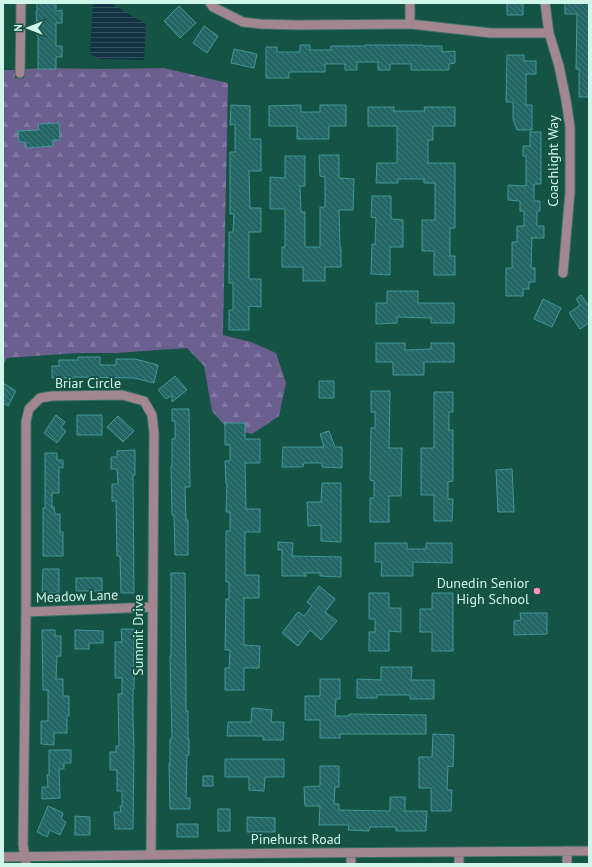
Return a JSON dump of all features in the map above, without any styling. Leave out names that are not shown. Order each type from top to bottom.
[{"type":"street","points":[[20,3],[20,73]]},
{"type":"street","points":[[210,3],[213,7],[244,22],[261,24],[410,24],[491,34],[549,32]]},
{"type":"street","points":[[410,3],[410,24]]},
{"type":"street","name":"Coachlight Way","points":[[545,3],[549,32],[566,100],[570,127],[570,192],[563,273]]},
{"type":"street","name":"Briar Circle","points":[[26,612],[26,421],[29,410],[40,398],[52,396],[122,395],[144,401],[152,415]]},
{"type":"street","name":"Summit Drive","points":[[151,855],[154,440],[152,415]]},
{"type":"street","name":"Meadow Lane","points":[[26,612],[152,607]]},
{"type":"street","points":[[26,612],[23,844],[26,860]]},
{"type":"street","points":[[567,851],[567,864]]},
{"type":"street","name":"Pinehurst Road","points":[[3,857],[26,860],[134,860],[151,855],[589,851]]},
{"type":"street","points":[[460,852],[460,864]]},
{"type":"street","points":[[351,853],[351,864]]},
{"type":"street","points":[[242,864],[243,854]]},
{"type":"green space","points":[[164,68],[228,83],[223,335],[251,342],[276,353],[286,383],[279,416],[252,434],[226,427],[212,411],[204,366],[187,348],[7,358],[3,365],[3,70],[15,70],[15,78],[24,78],[25,69]]},
{"type":"water","points":[[110,3],[146,24],[144,60],[100,59],[90,54],[93,5]]},
{"type":"building","points":[[37,3],[56,3],[56,11],[62,10],[62,23],[56,23],[56,46],[62,46],[62,57],[56,57],[56,69],[38,69]]},
{"type":"building","points":[[507,3],[523,3],[523,15],[507,15]]},
{"type":"building","points":[[565,3],[589,3],[589,97],[579,97],[579,69],[576,69],[577,14],[565,14]]},
{"type":"building","points":[[179,6],[196,23],[180,38],[164,21]]},
{"type":"building","points":[[204,26],[218,36],[207,53],[193,43]]},
{"type":"building","points":[[300,45],[310,45],[310,50],[331,50],[331,46],[442,46],[442,52],[455,51],[455,63],[449,64],[449,70],[411,70],[411,64],[390,64],[390,70],[378,70],[378,62],[357,62],[357,70],[345,70],[345,64],[325,64],[325,72],[289,72],[289,78],[266,78],[266,47],[277,47],[277,52],[300,52]]},
{"type":"building","points":[[234,49],[257,54],[254,68],[231,63]]},
{"type":"building","points":[[507,55],[524,55],[524,61],[536,61],[536,74],[526,74],[526,105],[532,105],[532,130],[517,130],[513,119],[513,102],[506,102]]},
{"type":"building","points":[[231,105],[250,106],[250,139],[261,139],[261,171],[249,171],[250,208],[261,208],[261,232],[249,232],[249,279],[261,279],[261,307],[249,306],[249,330],[229,330],[229,310],[233,310],[233,283],[229,283],[229,232],[233,232],[234,214],[230,214],[230,152],[235,152],[235,124],[230,125]]},
{"type":"building","points":[[301,105],[301,112],[320,112],[320,105],[346,105],[346,126],[329,126],[329,139],[297,139],[297,126],[269,126],[269,106]]},
{"type":"building","points":[[368,107],[394,107],[394,111],[425,111],[424,107],[455,107],[455,126],[433,126],[433,140],[428,140],[428,163],[455,163],[455,228],[450,228],[450,256],[455,256],[455,275],[434,275],[434,251],[422,251],[422,220],[435,220],[435,183],[424,183],[424,179],[398,179],[398,183],[376,183],[377,163],[397,163],[397,126],[368,126]]},
{"type":"building","points":[[59,123],[60,140],[53,140],[53,146],[26,148],[26,142],[19,142],[18,131],[39,130],[38,124]]},
{"type":"building","points":[[530,132],[541,132],[541,184],[534,184],[534,201],[540,201],[540,211],[537,211],[537,226],[544,226],[544,238],[532,238],[531,268],[535,268],[535,282],[529,282],[529,289],[523,289],[523,296],[506,296],[506,268],[512,268],[512,242],[517,242],[517,226],[524,226],[524,211],[520,211],[520,201],[508,200],[508,185],[526,186],[526,156],[523,156],[523,146],[530,146]]},
{"type":"building","points":[[319,155],[339,155],[339,178],[354,179],[353,210],[339,210],[341,267],[325,267],[325,281],[303,281],[303,267],[282,267],[282,247],[285,247],[285,209],[270,209],[270,177],[285,178],[285,156],[305,156],[305,186],[300,186],[301,212],[305,212],[305,247],[320,247],[320,207],[325,207],[325,177],[320,176]]},
{"type":"building","points":[[372,196],[391,196],[391,219],[403,220],[403,247],[390,247],[390,275],[371,274],[372,244],[375,245],[376,218],[371,217]]},
{"type":"building","points":[[387,291],[418,291],[418,303],[454,303],[454,323],[431,323],[431,318],[397,317],[397,323],[376,324],[376,303],[387,303]]},
{"type":"building","points":[[581,295],[589,306],[589,323],[580,329],[569,313],[580,305],[576,299]]},
{"type":"building","points":[[543,299],[561,308],[552,327],[534,319]]},
{"type":"building","points":[[376,343],[405,343],[405,350],[431,349],[431,343],[454,343],[454,362],[424,362],[424,375],[393,375],[393,362],[376,362]]},
{"type":"building","points":[[78,357],[100,357],[100,365],[116,365],[116,359],[135,359],[158,365],[154,383],[134,378],[52,378],[52,366],[59,366],[59,360],[78,360]]},
{"type":"building","points":[[175,376],[187,390],[172,402],[172,395],[166,399],[158,390]]},
{"type":"building","points":[[319,381],[334,381],[334,398],[319,398]]},
{"type":"building","points":[[3,383],[16,391],[8,406],[3,403]]},
{"type":"building","points":[[371,391],[390,391],[389,448],[402,448],[401,496],[389,496],[389,522],[370,522],[370,498],[374,498],[374,481],[370,480],[371,428],[375,428],[375,412],[371,412]]},
{"type":"building","points":[[434,392],[453,392],[453,412],[449,412],[449,430],[453,430],[453,481],[448,482],[448,499],[453,499],[452,521],[434,521],[434,495],[421,495],[421,448],[434,448]]},
{"type":"building","points":[[172,409],[189,409],[190,487],[185,487],[186,520],[188,520],[188,555],[175,555],[174,515],[172,515],[171,466],[172,439],[175,438],[175,421],[172,421]]},
{"type":"building","points":[[56,415],[65,422],[61,428],[66,431],[57,443],[44,433]]},
{"type":"building","points":[[77,415],[102,415],[102,435],[77,435]]},
{"type":"building","points":[[118,416],[134,431],[123,442],[107,427]]},
{"type":"building","points":[[225,423],[245,423],[245,439],[260,439],[260,463],[245,463],[246,509],[260,509],[260,532],[245,532],[245,575],[259,575],[259,598],[244,598],[244,645],[260,646],[259,668],[244,668],[244,690],[225,690],[225,668],[229,668],[230,650],[225,650],[226,599],[229,599],[229,582],[226,582],[226,531],[230,531],[230,512],[226,512],[227,483],[225,461],[230,461],[230,445],[225,445]]},
{"type":"building","points":[[329,431],[335,447],[342,447],[342,468],[322,467],[322,463],[304,463],[303,467],[282,467],[283,447],[324,447],[320,434]]},
{"type":"building","points":[[135,450],[135,475],[133,475],[134,593],[121,593],[120,556],[117,556],[116,501],[112,501],[112,484],[118,484],[117,469],[111,469],[111,457],[117,457],[117,451]]},
{"type":"building","points":[[45,453],[57,453],[57,460],[63,460],[63,468],[59,467],[59,493],[52,493],[52,507],[54,507],[55,514],[60,514],[60,532],[63,532],[63,556],[43,556]]},
{"type":"building","points":[[512,469],[514,512],[498,512],[496,470]]},
{"type":"building","points":[[322,483],[341,483],[341,542],[321,541],[321,525],[308,526],[307,502],[321,502]]},
{"type":"building","points":[[278,542],[293,543],[292,556],[341,557],[341,577],[320,576],[320,573],[303,573],[307,576],[282,576],[282,550],[278,550]]},
{"type":"building","points":[[375,543],[407,543],[407,549],[426,549],[426,543],[452,543],[452,563],[413,562],[413,576],[381,576],[382,562],[375,562]]},
{"type":"building","points":[[43,569],[59,569],[59,593],[42,593]]},
{"type":"building","points":[[171,573],[185,573],[186,711],[188,711],[189,739],[186,798],[190,798],[190,809],[170,809],[169,763],[170,739],[172,739],[170,656]]},
{"type":"building","points":[[76,578],[102,578],[102,591],[76,591]]},
{"type":"building","points":[[319,586],[335,599],[325,612],[337,621],[321,640],[310,630],[298,646],[282,633],[298,612],[304,616],[312,606],[307,602]]},
{"type":"building","points":[[369,593],[389,593],[389,608],[401,608],[401,632],[389,631],[389,651],[369,651],[369,632],[375,632],[375,619],[369,619]]},
{"type":"building","points":[[432,593],[453,593],[453,651],[432,651],[432,632],[420,632],[420,609],[432,609]]},
{"type":"building","points":[[520,613],[547,613],[547,634],[514,635],[514,621],[521,620]]},
{"type":"building","points":[[121,629],[134,629],[133,829],[115,829],[114,812],[121,812],[120,806],[122,806],[122,791],[117,791],[117,770],[110,770],[110,752],[116,752],[116,746],[119,746],[118,694],[122,694],[122,678],[115,678],[115,642],[122,642]]},
{"type":"building","points":[[42,630],[55,630],[55,636],[61,636],[61,656],[57,656],[56,679],[63,679],[63,696],[69,696],[67,733],[54,733],[54,745],[41,744],[41,721],[48,721],[48,690],[43,690]]},
{"type":"building","points":[[75,630],[103,631],[103,643],[89,643],[89,649],[75,649]]},
{"type":"building","points":[[381,667],[412,667],[411,680],[434,680],[434,699],[410,699],[410,695],[377,695],[377,698],[357,698],[357,679],[381,680]]},
{"type":"building","points":[[320,679],[340,679],[340,699],[336,699],[335,716],[349,716],[349,714],[426,715],[426,734],[340,734],[340,738],[320,738],[320,720],[305,720],[305,696],[320,696]]},
{"type":"building","points":[[252,708],[272,710],[271,722],[284,722],[283,740],[263,740],[263,736],[227,736],[228,722],[251,722]]},
{"type":"building","points":[[433,734],[454,735],[453,767],[448,766],[447,790],[452,790],[451,811],[431,811],[431,788],[419,788],[419,757],[432,757]]},
{"type":"building","points":[[49,750],[71,750],[71,763],[64,763],[64,769],[59,769],[60,798],[42,799],[42,787],[48,787],[47,775],[49,775]]},
{"type":"building","points":[[225,759],[284,759],[284,777],[265,777],[264,791],[249,790],[249,777],[225,777]]},
{"type":"building","points":[[320,766],[339,766],[339,787],[335,787],[334,804],[339,804],[339,810],[390,811],[390,797],[405,797],[405,811],[427,811],[426,831],[396,831],[396,827],[370,827],[369,831],[348,830],[349,825],[319,825],[320,806],[305,806],[304,787],[320,786]]},
{"type":"building","points":[[203,776],[213,776],[213,786],[203,786]]},
{"type":"building","points":[[48,806],[63,813],[61,819],[66,822],[60,835],[50,830],[47,837],[37,832]]},
{"type":"building","points":[[218,809],[230,809],[230,831],[218,831]]},
{"type":"building","points":[[75,816],[90,817],[90,835],[75,835]]},
{"type":"building","points":[[247,817],[275,818],[275,832],[247,832]]},
{"type":"building","points":[[177,824],[198,824],[198,837],[177,837]]},
{"type":"place","name":"Dunedin Senior High School","points":[[537,591]]}]
